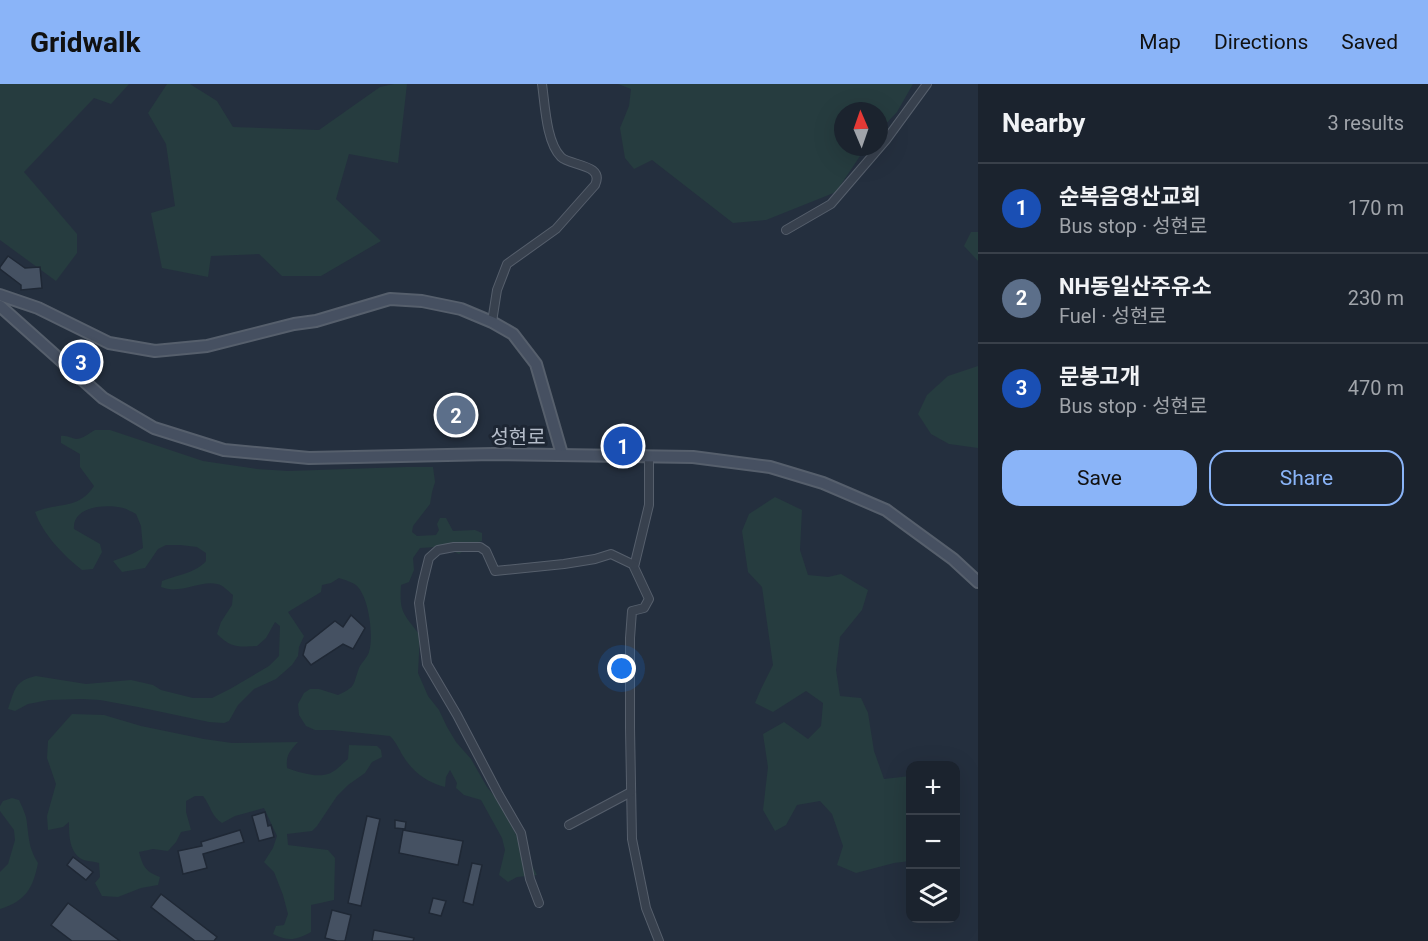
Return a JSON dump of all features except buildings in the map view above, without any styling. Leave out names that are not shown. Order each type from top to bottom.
[{"type":"main road","points":[[0,295],[38,308],[109,343],[155,351],[207,346],[294,324],[316,321],[390,299],[422,301],[461,309],[513,334],[536,364],[562,454]]},
{"type":"main road","name":"성현로","points":[[0,306],[103,398],[154,428],[224,450],[309,458],[562,454],[693,457],[770,467],[823,483],[886,510],[953,559],[978,582]]},
{"type":"street","points":[[492,322],[497,290],[507,264],[556,229],[596,185],[597,181],[597,176],[592,169],[561,158],[548,129],[542,84]]},
{"type":"street","points":[[786,230],[831,204],[886,140],[927,84]]},
{"type":"street","points":[[649,456],[649,505],[634,565],[649,599],[644,608],[632,611],[630,638],[631,792],[632,839],[646,908],[659,941]]},
{"type":"street","points":[[539,903],[530,879],[521,833],[427,664],[419,603],[429,558],[438,550],[454,547],[480,548],[486,551],[495,571],[564,564],[611,554],[634,565]]},
{"type":"street","points":[[569,825],[631,792]]},
{"type":"green space","points":[[0,84],[129,84],[111,104],[94,98],[24,172],[77,234],[77,253],[56,281],[0,240]]},
{"type":"green space","points":[[167,84],[190,84],[217,101],[233,127],[319,130],[380,87],[407,84],[398,163],[349,154],[336,199],[381,241],[321,276],[282,276],[259,254],[211,256],[208,277],[162,268],[151,213],[175,206],[166,144],[148,113]]},
{"type":"green space","points":[[618,84],[913,84],[897,112],[888,122],[888,102],[834,102],[834,156],[860,156],[836,192],[766,220],[733,223],[652,160],[634,169],[625,158],[620,128],[629,106],[631,89]]},
{"type":"green space","points":[[971,232],[978,232],[978,261],[964,246]]},
{"type":"green space","points":[[978,366],[978,448],[949,444],[931,434],[918,414],[927,395],[948,376]]},
{"type":"green space","points":[[95,430],[110,430],[203,461],[257,469],[288,471],[433,467],[435,482],[430,504],[413,526],[412,532],[417,536],[436,535],[440,518],[446,518],[453,531],[475,530],[482,533],[482,541],[468,545],[459,554],[449,549],[436,547],[420,548],[413,558],[414,570],[409,582],[401,585],[401,602],[406,617],[420,635],[418,673],[428,696],[439,710],[456,742],[471,759],[487,787],[499,802],[537,875],[517,877],[508,882],[499,875],[505,850],[502,838],[481,800],[464,795],[456,788],[457,783],[450,770],[446,777],[445,787],[416,772],[390,736],[315,730],[306,726],[299,715],[298,704],[304,693],[310,689],[319,689],[338,695],[348,690],[353,685],[359,668],[369,652],[371,627],[364,598],[356,585],[339,578],[322,585],[321,592],[288,612],[304,636],[298,656],[292,665],[276,679],[254,689],[238,705],[229,721],[224,723],[100,700],[49,700],[28,704],[15,711],[8,709],[16,687],[23,681],[36,676],[86,684],[131,680],[193,698],[212,698],[269,666],[279,656],[280,626],[275,622],[266,638],[257,646],[235,646],[217,634],[221,622],[232,605],[233,595],[221,586],[210,583],[183,589],[161,587],[162,581],[192,571],[206,561],[206,553],[197,547],[166,545],[158,549],[145,568],[122,572],[113,561],[143,548],[141,526],[136,514],[130,511],[108,506],[91,508],[78,515],[74,529],[100,544],[102,552],[93,569],[82,570],[54,544],[35,512],[82,499],[94,486],[80,467],[80,454],[61,443],[61,436],[79,439]]},
{"type":"green space","points":[[775,497],[802,510],[800,550],[808,575],[828,577],[841,574],[868,590],[862,610],[840,637],[836,670],[840,696],[861,698],[868,713],[874,751],[884,779],[906,776],[906,862],[856,873],[837,865],[843,846],[832,814],[820,801],[797,805],[786,825],[775,831],[763,810],[768,767],[763,734],[784,722],[808,739],[821,726],[823,703],[806,691],[773,712],[755,703],[773,665],[762,587],[748,572],[742,531],[749,514]]},
{"type":"green space","points":[[72,714],[104,715],[141,726],[232,743],[298,742],[289,754],[287,768],[313,775],[328,774],[338,768],[348,759],[349,745],[377,746],[381,750],[382,757],[372,762],[365,773],[337,796],[312,831],[287,834],[288,845],[328,850],[335,858],[334,900],[311,905],[311,932],[292,939],[273,934],[276,926],[284,925],[288,914],[274,872],[264,862],[277,836],[264,808],[235,816],[222,823],[203,796],[195,796],[186,801],[186,812],[191,830],[181,832],[168,851],[153,849],[139,852],[146,868],[160,877],[158,885],[141,888],[118,897],[102,896],[95,883],[100,877],[99,863],[84,860],[76,855],[70,842],[69,822],[63,827],[48,830],[47,816],[56,784],[47,758],[48,741]]},
{"type":"green space","points":[[12,798],[19,800],[24,812],[31,848],[38,863],[34,880],[27,892],[16,902],[0,909],[0,872],[8,864],[15,840],[14,830],[0,811],[0,806],[3,801]]},
{"type":"place","name":"문봉고개","points":[[81,362]]},
{"type":"place","name":"NH동일산주유소","points":[[456,415]]},
{"type":"place","name":"순복음영산교회","points":[[623,446]]}]
